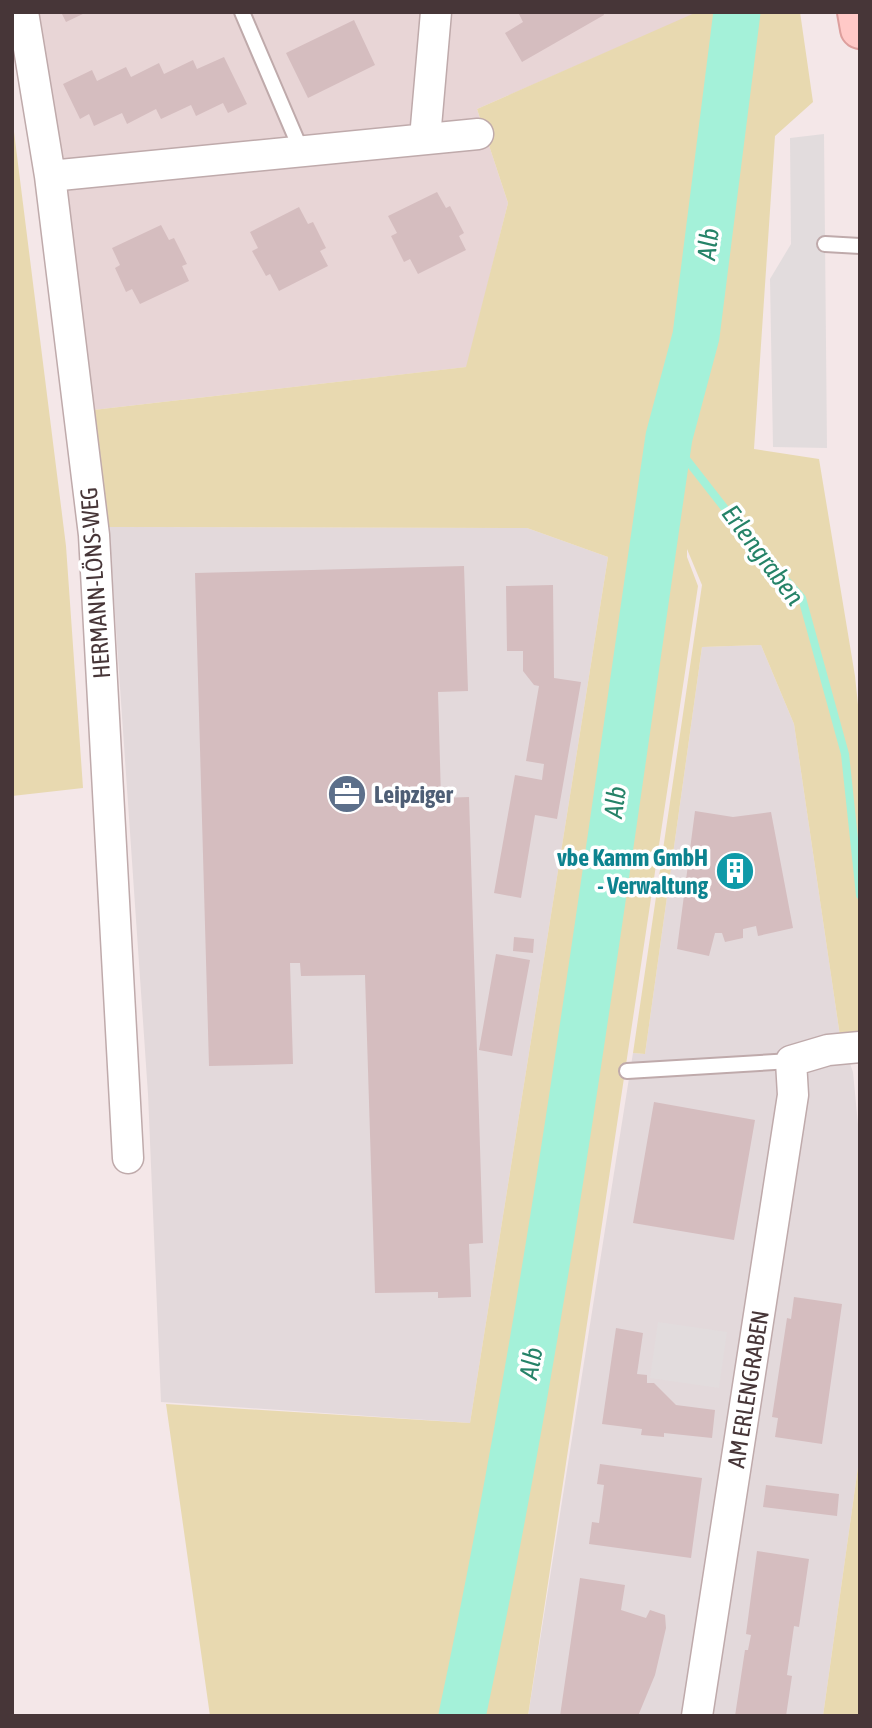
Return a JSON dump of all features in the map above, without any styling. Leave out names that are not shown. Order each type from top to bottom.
[{"type":"street","name":"HERMANN-LÖNS-WEG","points":[[23,12],[50,176],[94,535],[128,1158]]},
{"type":"street","points":[[425,138],[436,12]]},
{"type":"street","points":[[858,12],[860,29]]},
{"type":"street","points":[[50,176],[478,134]]},
{"type":"street","points":[[791,1061],[828,1050],[855,1047]]},
{"type":"street","name":"AM ERLENGRABEN","points":[[697,1716],[793,1096],[791,1061]]},
{"type":"lane","points":[[242,12],[301,150]]},
{"type":"lane","points":[[825,244],[860,246]]},
{"type":"lane","points":[[627,1071],[791,1061]]},
{"type":"shaded area","points":[[38,12],[697,13],[477,109],[508,203],[467,367],[93,410]]},
{"type":"shaded area","points":[[697,12],[800,12],[813,102],[775,136],[754,449],[819,459],[855,676],[860,724],[860,1031],[840,1036],[794,724],[761,645],[702,647],[645,1054],[633,1053],[702,585],[687,549],[687,557],[698,586],[528,1716],[210,1716],[166,1404],[470,1423],[608,557],[527,528],[109,527],[93,410],[466,367],[508,203],[477,109]]},
{"type":"shaded area","points":[[12,116],[66,546],[83,788],[12,796]]},
{"type":"shaded area","points":[[824,134],[827,448],[773,447],[770,279],[791,244],[790,138]]},
{"type":"shaded area","points":[[109,527],[527,528],[608,557],[470,1423],[161,1402],[148,1094]]},
{"type":"shaded area","points":[[761,645],[794,724],[840,1036],[853,1072],[860,1146],[860,1453],[823,1716],[528,1716],[633,1053],[645,1054],[702,647]]},
{"type":"shaded area","points":[[658,1322],[727,1332],[719,1388],[650,1378]]},
{"type":"shaded area","points":[[860,1453],[860,1716],[823,1716]]},
{"type":"building","points":[[61,12],[87,12],[66,22]]},
{"type":"building","points":[[518,12],[603,12],[604,15],[522,62],[505,33],[523,22]]},
{"type":"building","points":[[354,20],[375,65],[308,98],[286,53]]},
{"type":"building","points":[[224,57],[247,104],[228,113],[223,103],[196,116],[191,105],[161,119],[156,109],[127,124],[122,113],[94,126],[89,114],[80,119],[63,84],[92,70],[97,81],[126,67],[131,77],[159,63],[164,74],[193,60],[197,69]]},
{"type":"building","points":[[437,192],[446,208],[450,206],[464,233],[459,236],[466,250],[418,274],[410,259],[404,262],[391,236],[397,233],[388,216]]},
{"type":"building","points":[[299,207],[308,224],[313,222],[326,248],[320,251],[328,266],[279,291],[270,274],[266,276],[252,251],[258,248],[250,232]]},
{"type":"building","points":[[161,225],[169,240],[174,238],[187,264],[182,266],[189,281],[140,304],[132,289],[126,292],[115,268],[120,265],[112,248]]},
{"type":"building","points":[[464,566],[468,691],[438,692],[441,798],[469,797],[483,1243],[469,1244],[471,1297],[438,1298],[438,1292],[375,1293],[365,975],[301,976],[300,963],[290,963],[293,1064],[209,1066],[195,573]]},
{"type":"building","points":[[553,585],[554,678],[581,682],[557,819],[535,815],[521,898],[494,893],[515,775],[542,780],[544,764],[526,761],[539,686],[534,685],[523,671],[523,651],[507,651],[506,586]]},
{"type":"building","name":"vbe Kamm GmbH - Verwaltung","points":[[695,811],[733,817],[771,812],[793,928],[758,936],[756,926],[743,929],[743,938],[725,942],[722,933],[715,933],[709,956],[677,949]]},
{"type":"building","points":[[514,937],[534,939],[533,953],[513,951]]},
{"type":"building","points":[[496,954],[530,960],[512,1056],[479,1050]]},
{"type":"building","points":[[654,1102],[755,1120],[734,1240],[633,1223]]},
{"type":"building","points":[[794,1297],[842,1304],[822,1444],[775,1437],[778,1418],[772,1417],[787,1318],[791,1319]]},
{"type":"building","points":[[616,1328],[643,1333],[637,1374],[647,1375],[647,1383],[654,1383],[676,1405],[715,1410],[712,1438],[664,1433],[664,1437],[641,1435],[642,1429],[602,1424]]},
{"type":"building","points":[[600,1464],[702,1478],[691,1558],[589,1544],[592,1522],[599,1523],[604,1485],[597,1484]]},
{"type":"building","points":[[766,1485],[839,1494],[837,1516],[763,1507]]},
{"type":"building","points":[[757,1551],[809,1559],[799,1627],[794,1626],[787,1675],[792,1676],[786,1716],[735,1716],[745,1650],[748,1650],[751,1635],[746,1634]]},
{"type":"building","points":[[580,1578],[625,1585],[621,1610],[646,1618],[650,1610],[665,1615],[666,1628],[655,1675],[638,1716],[560,1716]]},
{"type":"waterway","name":"Alb","points":[[462,1716],[523,1398],[576,1078],[669,437],[696,336],[737,12]]},
{"type":"waterway","name":"Erlengraben","points":[[669,437],[744,533],[802,598],[845,754],[860,895]]},
{"type":"place","name":"Leipziger","points":[[347,794]]},
{"type":"place","name":"vbe Kamm GmbH - Verwaltung","points":[[735,871]]}]
